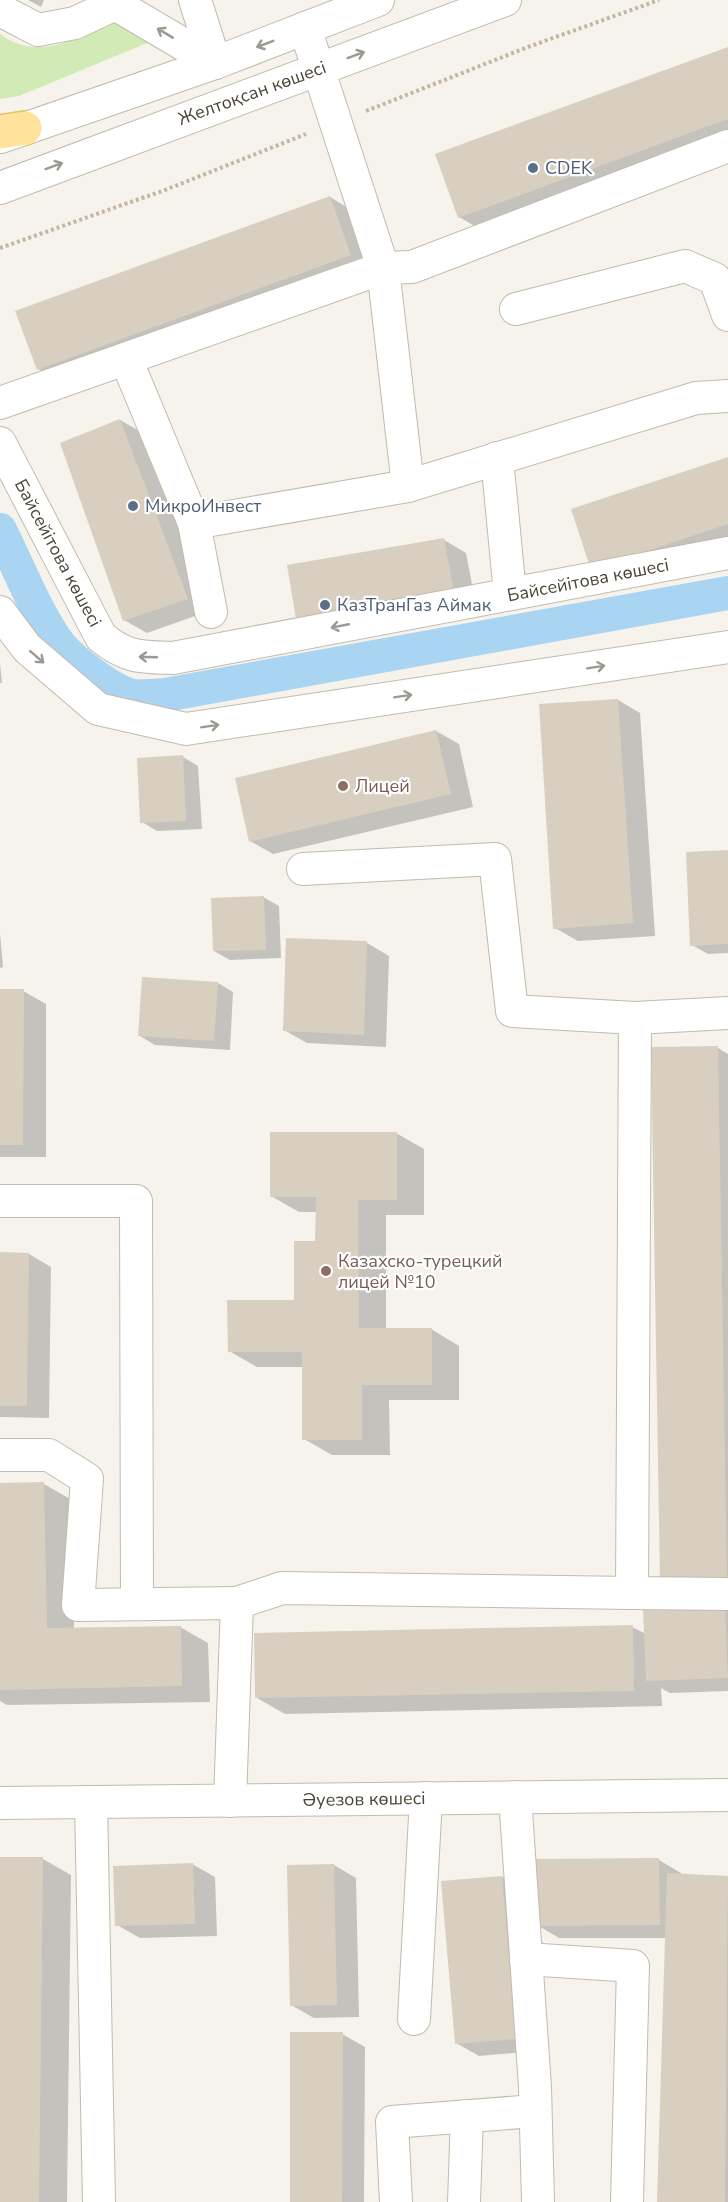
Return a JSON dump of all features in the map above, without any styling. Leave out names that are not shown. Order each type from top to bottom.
[{"type":"street","points":[[195,0],[215,63]]},
{"type":"street","points":[[8,132],[215,63],[378,0]]},
{"type":"street","name":"Желтоқсан көшесі","points":[[0,188],[505,0]]},
{"type":"street","points":[[0,10],[38,30],[75,23],[115,4],[215,63]]},
{"type":"street","points":[[305,28],[383,268],[408,486]]},
{"type":"street","points":[[0,403],[383,268],[412,267],[728,146]]},
{"type":"street","points":[[516,309],[685,266],[715,279],[728,315]]},
{"type":"street","points":[[126,359],[194,523],[211,612]]},
{"type":"street","points":[[194,523],[408,486],[696,398],[728,396]]},
{"type":"street","name":"Байсейітова көшесі","points":[[0,442],[101,637],[117,650],[137,657],[173,658],[728,553]]},
{"type":"street","points":[[496,458],[510,594]]},
{"type":"street","points":[[0,612],[27,648],[98,709],[186,729],[728,647]]},
{"type":"street","points":[[303,869],[495,859],[512,1011],[635,1018],[728,1013]]},
{"type":"street","points":[[632,1593],[635,1018]]},
{"type":"street","points":[[0,1201],[135,1201],[138,1604]]},
{"type":"street","points":[[0,1455],[49,1455],[87,1479],[78,1605],[237,1603],[282,1588],[728,1594]]},
{"type":"street","points":[[230,1801],[237,1603]]},
{"type":"street","name":"Әуезов көшесі","points":[[0,1803],[728,1795]]},
{"type":"street","points":[[515,1797],[536,2111],[538,2202]]},
{"type":"street","points":[[414,2019],[426,1798]]},
{"type":"street","points":[[91,1802],[99,2202]]},
{"type":"street","points":[[526,1959],[633,1966],[627,2202]]},
{"type":"street","points":[[396,2202],[392,2122],[536,2111]]},
{"type":"street","points":[[464,2202],[467,2116]]},
{"type":"green space","points":[[121,15],[157,39],[19,96],[0,99],[0,34],[15,43],[31,47],[47,47],[77,38]]},
{"type":"building","points":[[728,47],[728,119],[458,218],[435,154]]},
{"type":"building","points":[[330,196],[351,255],[37,370],[15,311]]},
{"type":"building","points":[[120,419],[188,599],[123,621],[60,443]]},
{"type":"building","points":[[728,457],[728,524],[591,570],[571,509]]},
{"type":"building","points":[[444,538],[455,598],[297,625],[287,565]]},
{"type":"building","points":[[618,699],[633,923],[553,929],[539,704]]},
{"type":"building","name":"Лицей","points":[[436,730],[451,794],[249,842],[235,778]]},
{"type":"building","points":[[183,755],[186,821],[140,823],[137,758]]},
{"type":"building","points":[[728,850],[728,944],[690,946],[686,852]]},
{"type":"building","points":[[264,896],[266,950],[213,951],[211,898]]},
{"type":"building","points":[[286,938],[367,941],[364,1035],[283,1031]]},
{"type":"building","points":[[142,977],[218,982],[214,1041],[138,1036]]},
{"type":"building","points":[[0,989],[24,989],[23,1145],[0,1145]]},
{"type":"building","points":[[718,1046],[727,1579],[660,1580],[651,1047]]},
{"type":"building","name":"Казахско-турецкий лицей №10","points":[[270,1132],[397,1132],[397,1200],[358,1200],[359,1328],[432,1328],[432,1385],[362,1385],[362,1440],[302,1440],[302,1352],[228,1352],[227,1300],[294,1300],[294,1241],[315,1241],[316,1197],[270,1197]]},
{"type":"building","points":[[0,1252],[29,1253],[27,1406],[0,1406]]},
{"type":"building","points":[[44,1482],[47,1628],[181,1626],[182,1686],[0,1690],[0,1483]]},
{"type":"building","points":[[725,1606],[728,1678],[646,1681],[643,1609]]},
{"type":"building","points":[[633,1625],[634,1691],[255,1698],[254,1633]]},
{"type":"building","points":[[0,1857],[43,1857],[39,2202],[0,2202]]},
{"type":"building","points":[[659,1858],[660,1925],[535,1926],[535,1859]]},
{"type":"building","points":[[193,1863],[195,1924],[115,1926],[113,1866]]},
{"type":"building","points":[[334,1864],[337,2005],[290,2006],[287,1865]]},
{"type":"building","points":[[667,1873],[728,1876],[725,2202],[657,2202]]},
{"type":"building","points":[[502,1876],[516,2039],[455,2044],[441,1881]]},
{"type":"building","points":[[290,2032],[343,2032],[342,2202],[290,2202]]},
{"type":"waterway","points":[[0,530],[40,614],[56,640],[79,663],[100,679],[120,691],[137,696],[165,695],[728,593]]},
{"type":"place","name":"CDEK","points":[[533,168]]},
{"type":"place","name":"МикроИнвест","points":[[133,506]]},
{"type":"place","name":"КазТранГаз Аймак","points":[[325,605]]},
{"type":"place","name":"Лицей","points":[[343,786]]},
{"type":"place","name":"Казахско-турецкий лицей №10","points":[[326,1271]]}]
